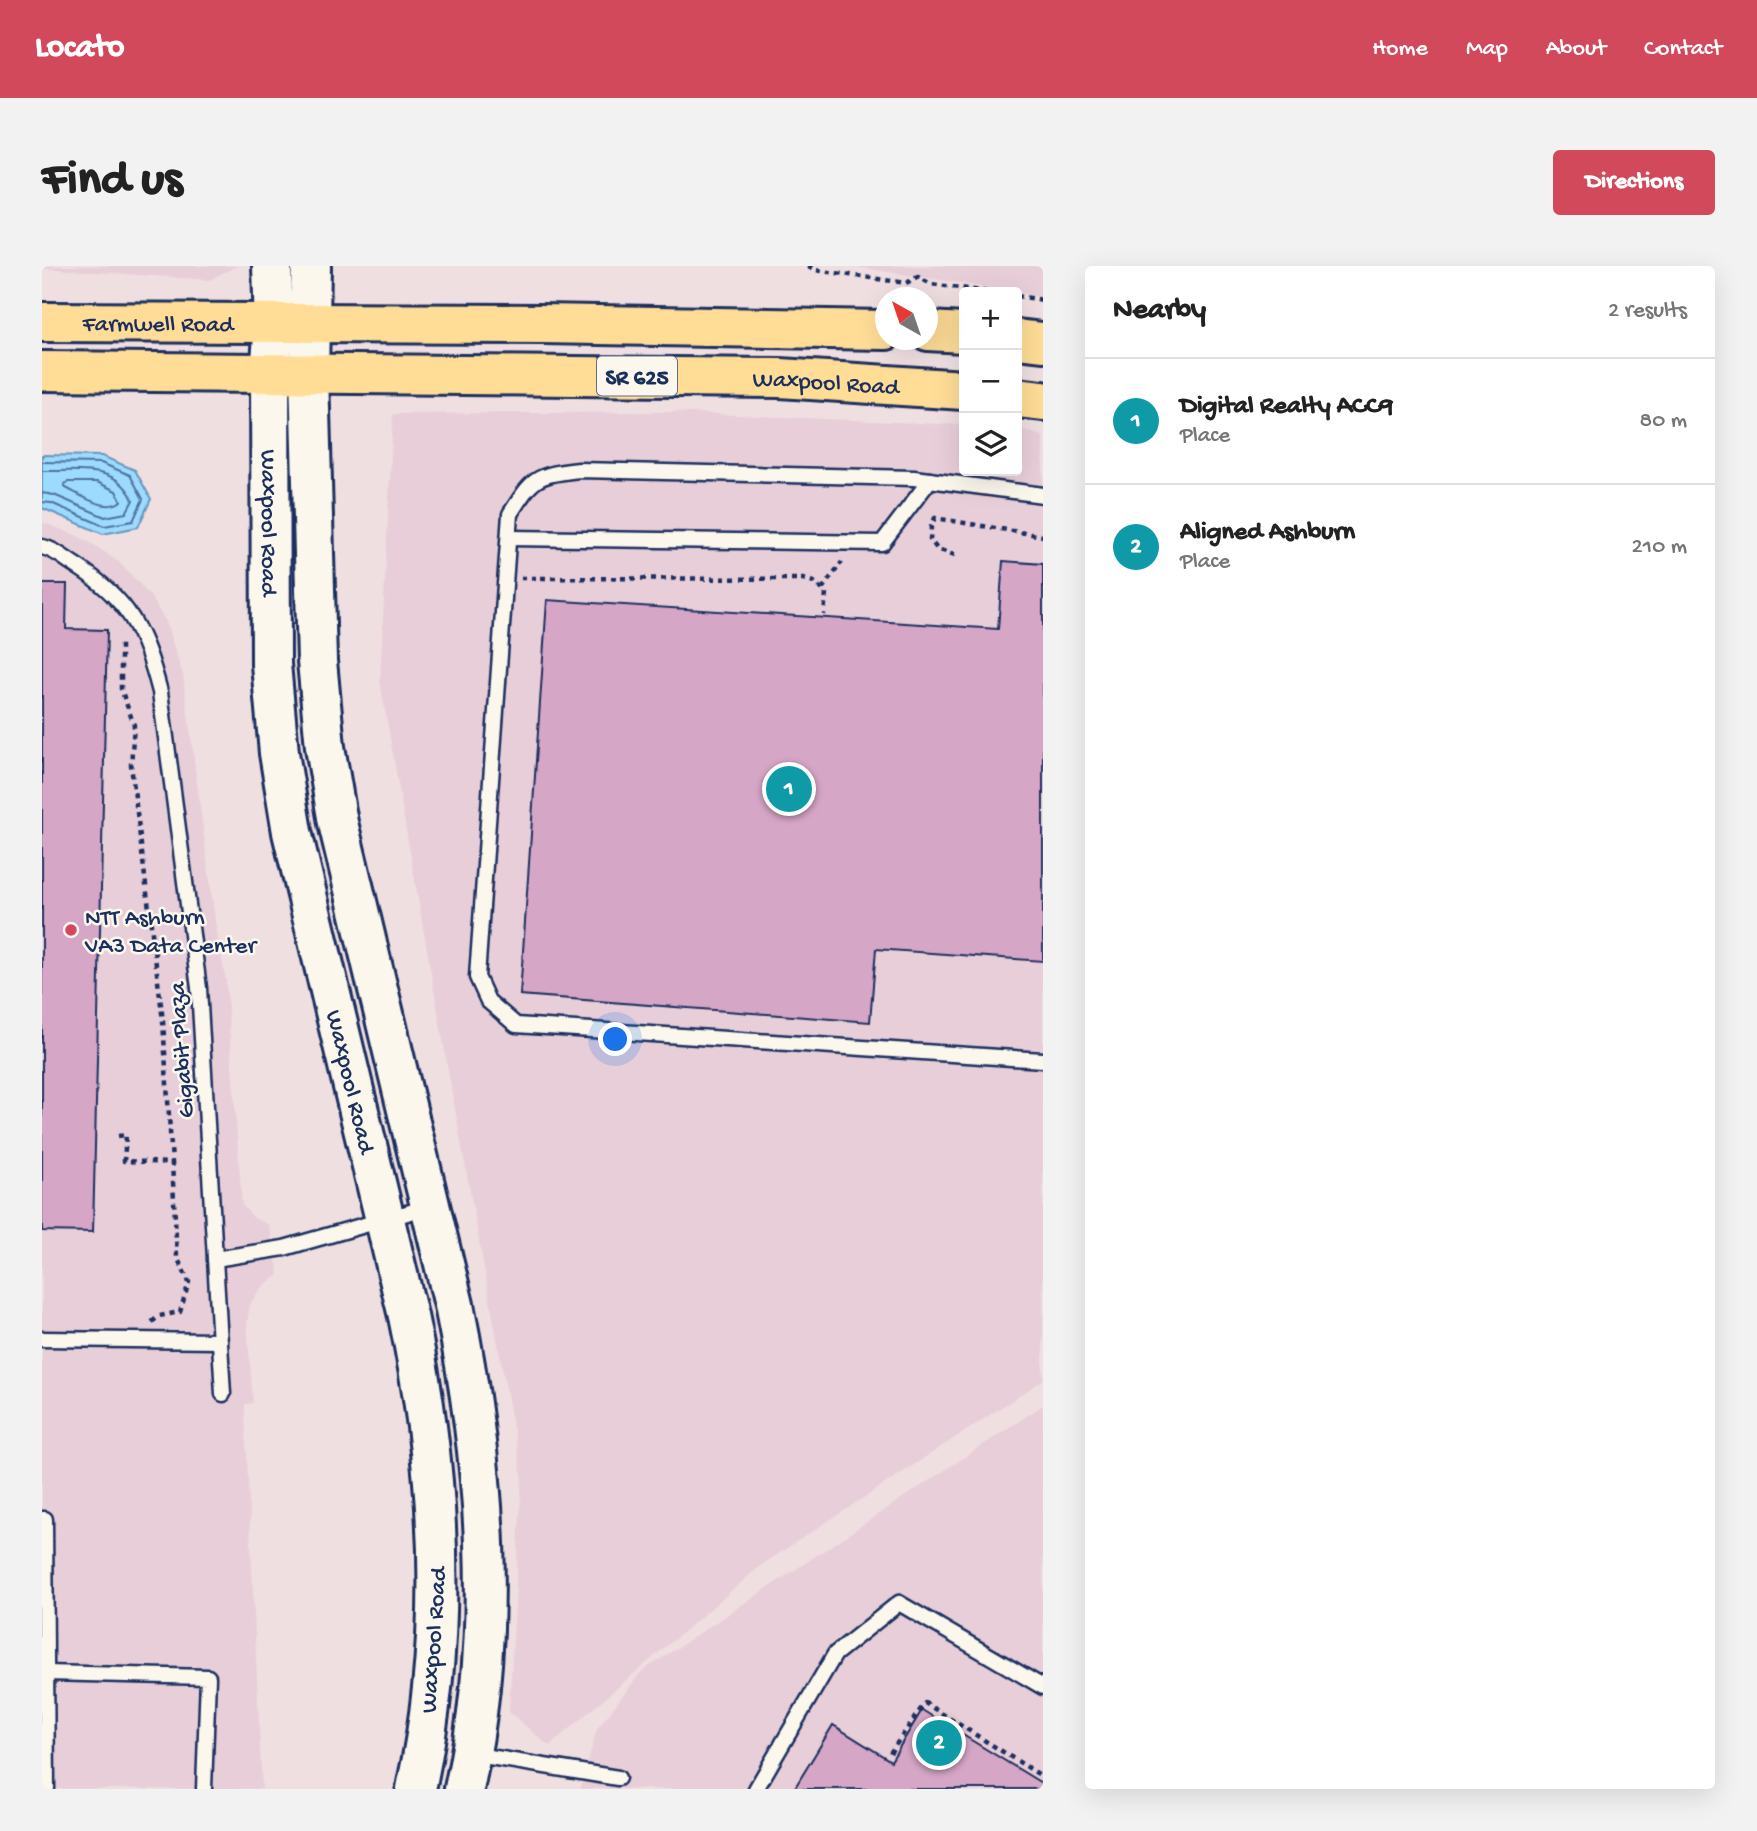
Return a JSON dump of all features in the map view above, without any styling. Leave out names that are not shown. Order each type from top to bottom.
[{"type":"main road","points":[[272,266],[292,323]]},
{"type":"main road","points":[[292,323],[311,266]]},
{"type":"main road","name":"Farmwell Road","points":[[42,323],[292,323]]},
{"type":"main road","name":"Waxpool Road","points":[[292,323],[875,330]]},
{"type":"main road","name":"Waxpool Road","points":[[292,323],[270,374],[270,650],[279,753],[292,832],[423,1387],[433,1461],[438,1538],[438,1614],[432,1689],[416,1789]]},
{"type":"main road","name":"Waxpool Road","points":[[292,323],[309,374],[317,661],[325,747],[338,823],[469,1378],[479,1457],[485,1536],[484,1615],[478,1694],[467,1772]]},
{"type":"main road","points":[[938,332],[959,333]]},
{"type":"main road","points":[[1022,340],[1043,342]]},
{"type":"main road","name":"Farmwell Road","points":[[42,371],[270,374]]},
{"type":"main road","name":"Waxpool Road","points":[[270,374],[767,378],[959,390]]},
{"type":"main road","points":[[1022,399],[1043,401]]},
{"type":"lane","points":[[1043,495],[930,480],[579,470],[552,473],[530,484],[510,514],[477,977],[488,1001],[516,1025],[1043,1060]]},
{"type":"lane","points":[[509,538],[882,543],[930,480]]},
{"type":"lane","name":"Gigabit Plaza","points":[[42,547],[89,574],[128,609],[149,649],[160,692],[200,988],[223,1394]]},
{"type":"lane","points":[[215,1259],[284,1248],[430,1206]]},
{"type":"lane","points":[[42,1339],[220,1341]]},
{"type":"lane","points":[[42,1519],[45,1519],[47,1789]]},
{"type":"lane","points":[[756,1789],[835,1654],[900,1603],[1043,1687]]},
{"type":"lane","points":[[46,1673],[208,1677],[204,1789]]},
{"type":"lane","points":[[467,1772],[618,1778]]},
{"type":"path","points":[[808,266],[815,270],[906,283],[918,277],[931,284],[959,288]]},
{"type":"path","points":[[1022,297],[1043,300]]},
{"type":"path","points":[[955,555],[937,549],[930,540],[935,519],[1043,536]]},
{"type":"path","points":[[822,589],[856,543]]},
{"type":"path","points":[[506,578],[803,579],[814,582],[826,593],[824,615]]},
{"type":"path","points":[[118,632],[122,647],[121,690],[134,725],[131,765],[163,1021],[177,1257],[189,1282],[180,1312],[159,1316],[148,1324]]},
{"type":"path","points":[[118,1136],[126,1135],[124,1161],[172,1163]]},
{"type":"path","points":[[890,1754],[925,1703],[1043,1777]]},
{"type":"shaded area","points":[[42,266],[237,266],[209,280]]},
{"type":"shaded area","points":[[851,266],[1043,266],[1043,298],[1022,293],[1022,287],[985,287]]},
{"type":"shaded area","points":[[672,412],[959,425],[959,476],[1022,476],[1022,430],[1043,436],[1043,1380],[763,1564],[549,1746],[509,1712],[522,1476],[380,681],[393,414]]},
{"type":"shaded area","points":[[42,522],[78,536],[97,547],[120,563],[137,581],[151,597],[166,622],[183,675],[216,928],[226,981],[242,1205],[254,1218],[269,1225],[279,1275],[265,1284],[255,1296],[250,1305],[247,1323],[253,1403],[245,1404],[245,1414],[262,1789],[42,1789]]},
{"type":"shaded area","points":[[1043,1405],[1043,1789],[580,1789],[597,1729],[641,1672]]},
{"type":"water","points":[[42,455],[102,456],[135,470],[151,499],[138,527],[103,534],[42,508]]},
{"type":"building","points":[[1003,561],[1043,564],[1043,961],[876,949],[870,1022],[520,995],[547,600],[998,629]]},
{"type":"building","name":"NTT Ashburn VA3 Data Center","points":[[42,584],[67,584],[66,629],[107,630],[93,1232],[42,1231]]},
{"type":"building","points":[[922,1710],[1043,1784],[1043,1789],[794,1789],[833,1725],[891,1761]]},
{"type":"place","name":"Digital Realty ACC9","points":[[789,789]]},
{"type":"place","name":"NTT Ashburn VA3 Data Center","points":[[71,930]]},
{"type":"place","name":"Aligned Ashburn","points":[[939,1743]]}]
